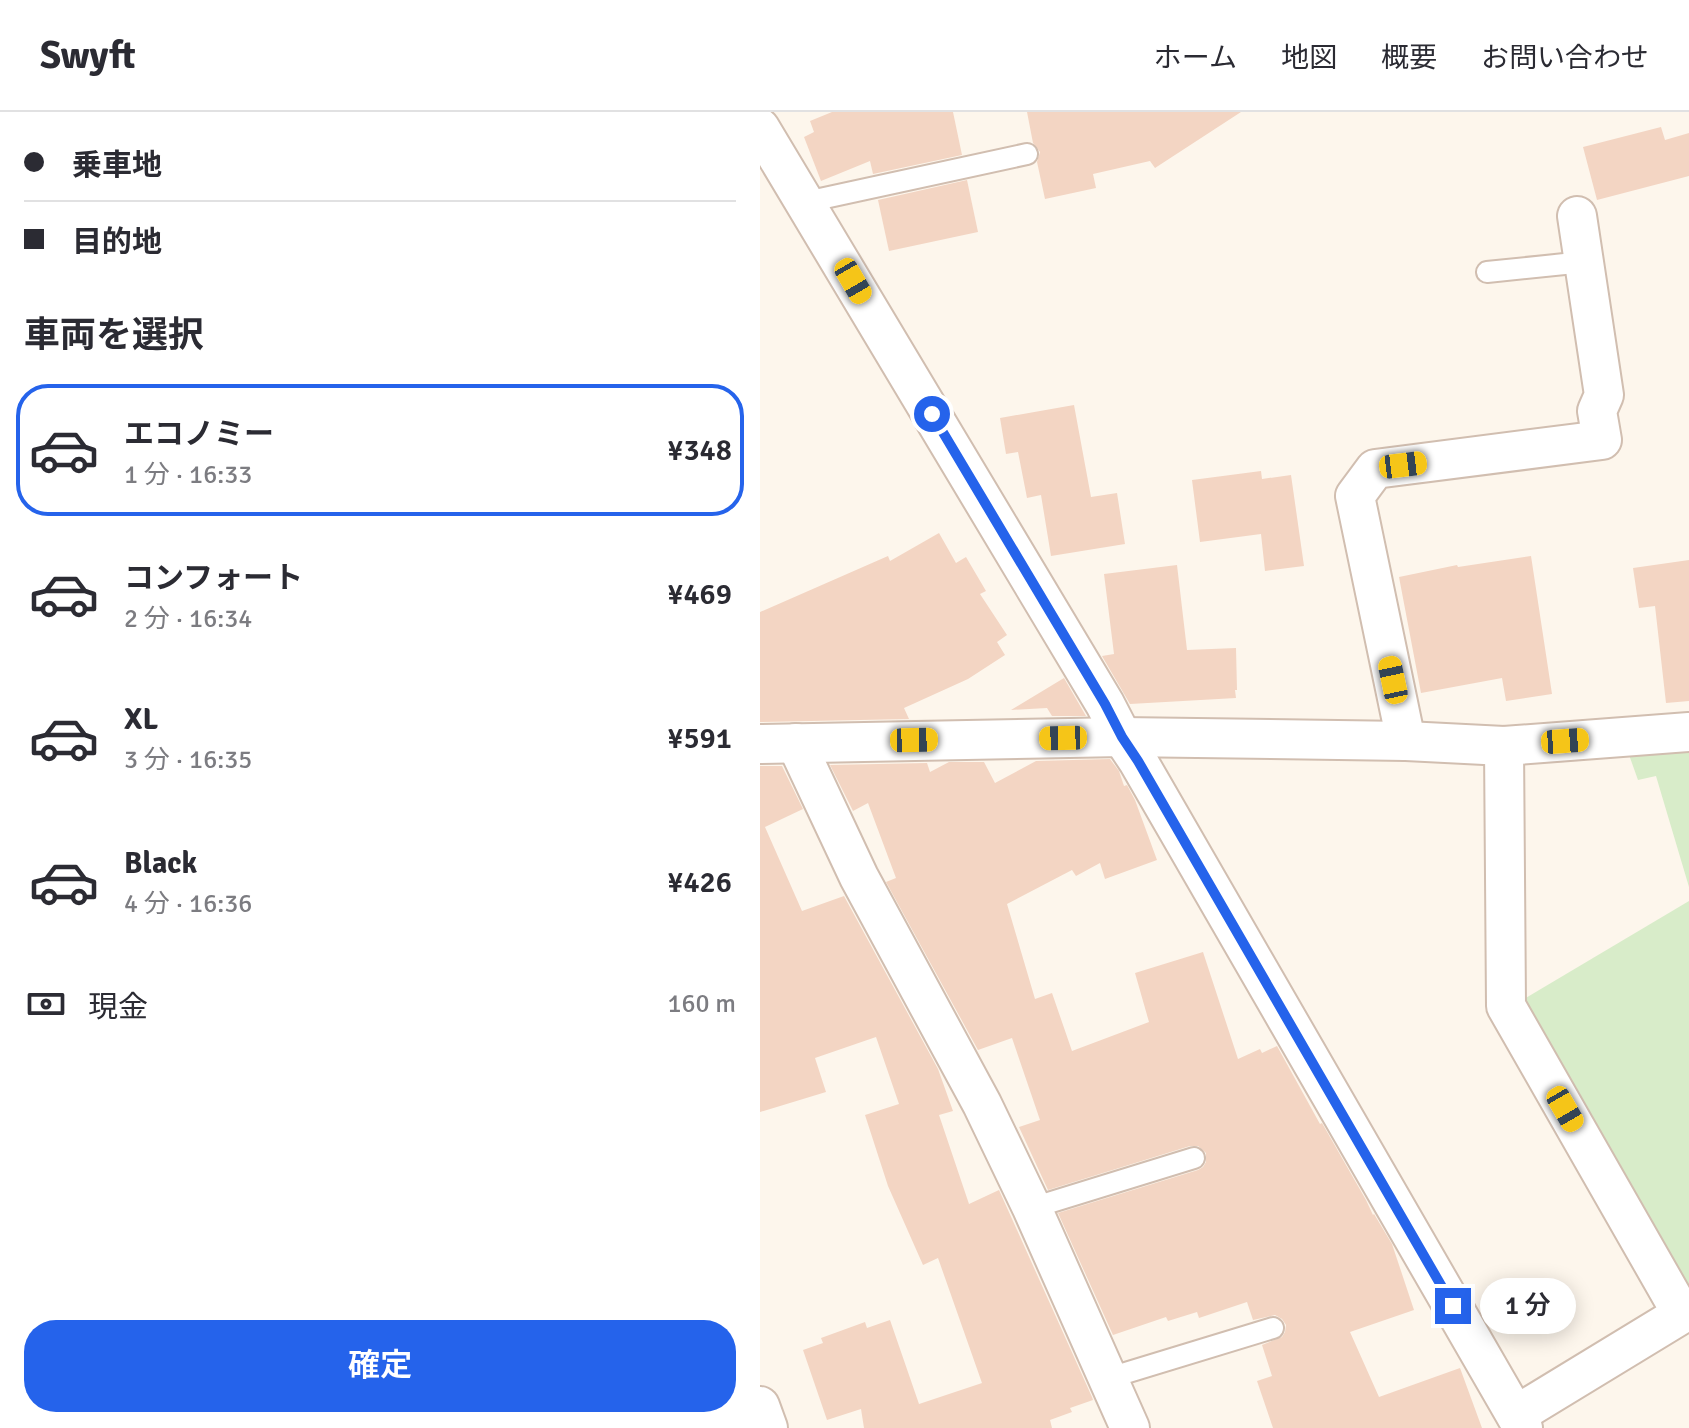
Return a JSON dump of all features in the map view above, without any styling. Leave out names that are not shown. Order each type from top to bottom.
[{"type":"street","points":[[760,128],[1089,677],[1519,1422],[1682,1314],[1506,1006],[1504,746]]},
{"type":"street","points":[[1406,741],[1355,496],[1375,469],[1602,440],[1597,411],[1604,395],[1577,216]]},
{"type":"street","points":[[778,743],[1122,737],[1406,741],[1504,746],[1689,732]]},
{"type":"street","points":[[778,743],[859,877],[982,1104],[1130,1428]]},
{"type":"street","points":[[760,1406],[768,1428]]},
{"type":"lane","points":[[806,202],[1027,154]]},
{"type":"lane","points":[[1487,272],[1584,262]]},
{"type":"lane","points":[[1032,1208],[1194,1158]]},
{"type":"lane","points":[[1109,1378],[1273,1328]]},
{"type":"green space","points":[[1689,747],[1689,887],[1656,776],[1638,780],[1628,752]]},
{"type":"green space","points":[[1689,901],[1689,1295],[1519,1002]]},
{"type":"building","points":[[832,112],[953,112],[962,155],[873,174],[870,161],[821,181],[804,137],[814,132],[810,121]]},
{"type":"building","points":[[1027,112],[1241,112],[1155,168],[1150,161],[1093,174],[1096,188],[1045,199],[1037,162],[1040,152],[1033,143]]},
{"type":"building","points":[[1661,127],[1665,140],[1689,133],[1689,176],[1597,200],[1583,147]]},
{"type":"building","points":[[967,180],[978,232],[889,251],[878,200]]},
{"type":"building","points":[[1074,405],[1091,497],[1117,493],[1125,544],[1051,556],[1041,495],[1027,498],[1018,452],[1006,454],[1000,418]]},
{"type":"building","points":[[1261,471],[1262,479],[1291,475],[1304,566],[1265,571],[1261,534],[1200,542],[1192,480]]},
{"type":"building","points":[[939,533],[956,563],[966,557],[986,591],[980,594],[1007,635],[997,642],[1005,655],[968,679],[904,708],[909,719],[760,722],[760,612],[888,556],[890,561]]},
{"type":"building","points":[[1531,556],[1552,694],[1506,701],[1502,678],[1421,693],[1399,577],[1457,565]]},
{"type":"building","points":[[1689,560],[1689,701],[1666,703],[1655,606],[1639,608],[1633,568]]},
{"type":"building","points":[[1177,565],[1187,650],[1236,648],[1236,698],[1130,704],[1102,656],[1114,654],[1104,574]]},
{"type":"building","points":[[1064,678],[1086,716],[1052,716],[1047,708],[1011,710]]},
{"type":"building","points":[[1110,759],[1135,800],[1157,860],[1105,879],[1100,863],[1076,876],[1072,870],[1007,904],[1035,999],[1052,993],[1072,1051],[1149,1022],[1135,973],[1203,952],[1238,1059],[1260,1049],[1262,1053],[1277,1046],[1392,1244],[1414,1310],[1350,1332],[1379,1397],[1460,1368],[1482,1428],[1273,1428],[1257,1381],[1272,1376],[1262,1345],[1282,1337],[1286,1325],[1275,1315],[1253,1320],[1247,1302],[1199,1318],[1197,1312],[1168,1321],[1166,1317],[1113,1335],[1058,1213],[1198,1170],[1206,1162],[1206,1153],[1198,1146],[1190,1146],[1048,1190],[1019,1127],[1040,1120],[1012,1038],[978,1050],[886,882],[896,878],[868,803],[853,811],[830,765],[927,763],[930,772],[949,762],[984,762],[995,783],[1036,761]]},
{"type":"building","points":[[760,766],[782,766],[803,809],[765,827],[802,911],[844,896],[938,1069],[953,1111],[939,1115],[969,1204],[999,1190],[1092,1397],[1093,1400],[1070,1408],[1072,1412],[1050,1420],[1052,1428],[864,1428],[861,1409],[827,1420],[803,1350],[823,1343],[821,1338],[865,1322],[867,1328],[890,1320],[919,1404],[982,1383],[938,1258],[923,1265],[888,1186],[865,1115],[899,1104],[876,1037],[815,1058],[826,1092],[760,1112]]},
{"type":"route","points":[[932,414],[1105,704],[1453,1306]]}]
